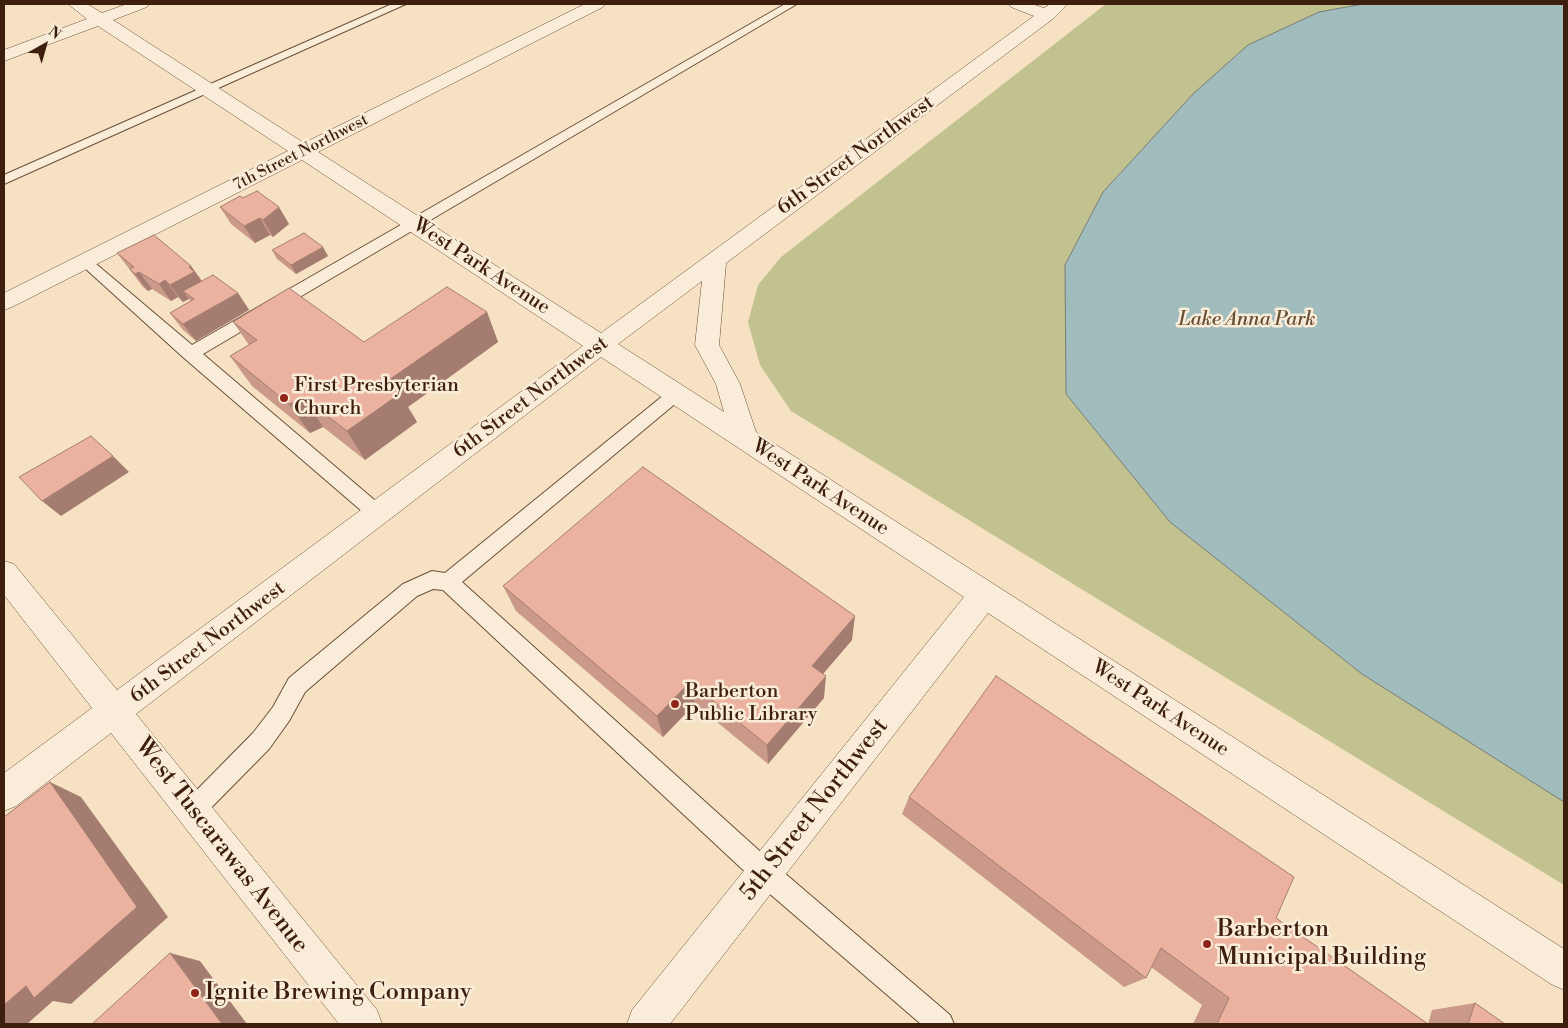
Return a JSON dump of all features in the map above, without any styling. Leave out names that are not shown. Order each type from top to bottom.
[{"type":"street","name":"West Park Avenue","points":[[76,4],[1564,971]]},
{"type":"street","points":[[4,56],[141,4]]},
{"type":"street","name":"7th Street Northwest","points":[[4,302],[597,4]]},
{"type":"street","points":[[1017,4],[1054,9]]},
{"type":"street","name":"6th Street Northwest","points":[[4,794],[116,712],[601,345],[1054,9]]},
{"type":"street","points":[[715,260],[707,346],[728,384],[746,440]]},
{"type":"street","name":"West Tuscarawas Avenue","points":[[4,573],[363,1024]]},
{"type":"street","name":"5th Street Northwest","points":[[646,1024],[984,595]]},
{"type":"lane","points":[[4,180],[401,4]]},
{"type":"lane","points":[[190,354],[792,4]]},
{"type":"lane","points":[[84,261],[378,514]]},
{"type":"lane","points":[[448,582],[676,394]]},
{"type":"lane","points":[[193,810],[261,741],[281,714],[297,685],[410,590],[432,580],[448,582],[765,873],[941,1024]]},
{"type":"green space","name":"Lake Anna Park","points":[[1106,4],[1564,4],[1564,885],[791,411],[760,365],[748,322],[758,285],[781,257]]},
{"type":"water","name":"Lake Anna Park","points":[[1363,4],[1564,4],[1564,802],[1362,674],[1170,522],[1066,394],[1065,265],[1103,192],[1194,93],[1248,45],[1319,12]]},
{"type":"building","points":[[257,191],[279,207],[263,220],[260,218],[244,226],[220,207],[240,196],[243,198]]},
{"type":"building","points":[[304,233],[323,247],[291,265],[272,250]]},
{"type":"building","points":[[154,235],[191,266],[189,267],[194,272],[170,285],[165,280],[159,284],[139,272],[135,274],[130,269],[134,267],[117,253]]},
{"type":"building","points":[[213,275],[238,293],[183,324],[170,313],[194,299],[183,291]]},
{"type":"building","points":[[447,287],[487,312],[386,382],[401,393],[347,431],[304,398],[289,404],[230,356],[257,340],[233,322],[289,288],[364,342]]},
{"type":"building","points":[[91,436],[113,456],[42,501],[19,477]]},
{"type":"building","points":[[643,467],[855,616],[812,666],[826,676],[767,745],[690,682],[657,716],[503,586]]},
{"type":"building","points":[[996,676],[1294,877],[1276,918],[1428,1024],[1217,1024],[1229,998],[1161,948],[1146,978],[909,797]]},
{"type":"building","points":[[50,782],[137,907],[34,998],[26,986],[4,1005],[4,817]]},
{"type":"building","points":[[170,953],[222,1024],[92,1024]]},
{"type":"building","points":[[1475,1003],[1505,1024],[1468,1024]]},
{"type":"place","name":"First Presbyterian Church","points":[[284,398]]},
{"type":"place","name":"Barberton Public Library","points":[[675,704]]},
{"type":"place","name":"Barberton Municipal Building","points":[[1207,944]]},
{"type":"place","name":"Ignite Brewing Company","points":[[195,993]]}]
